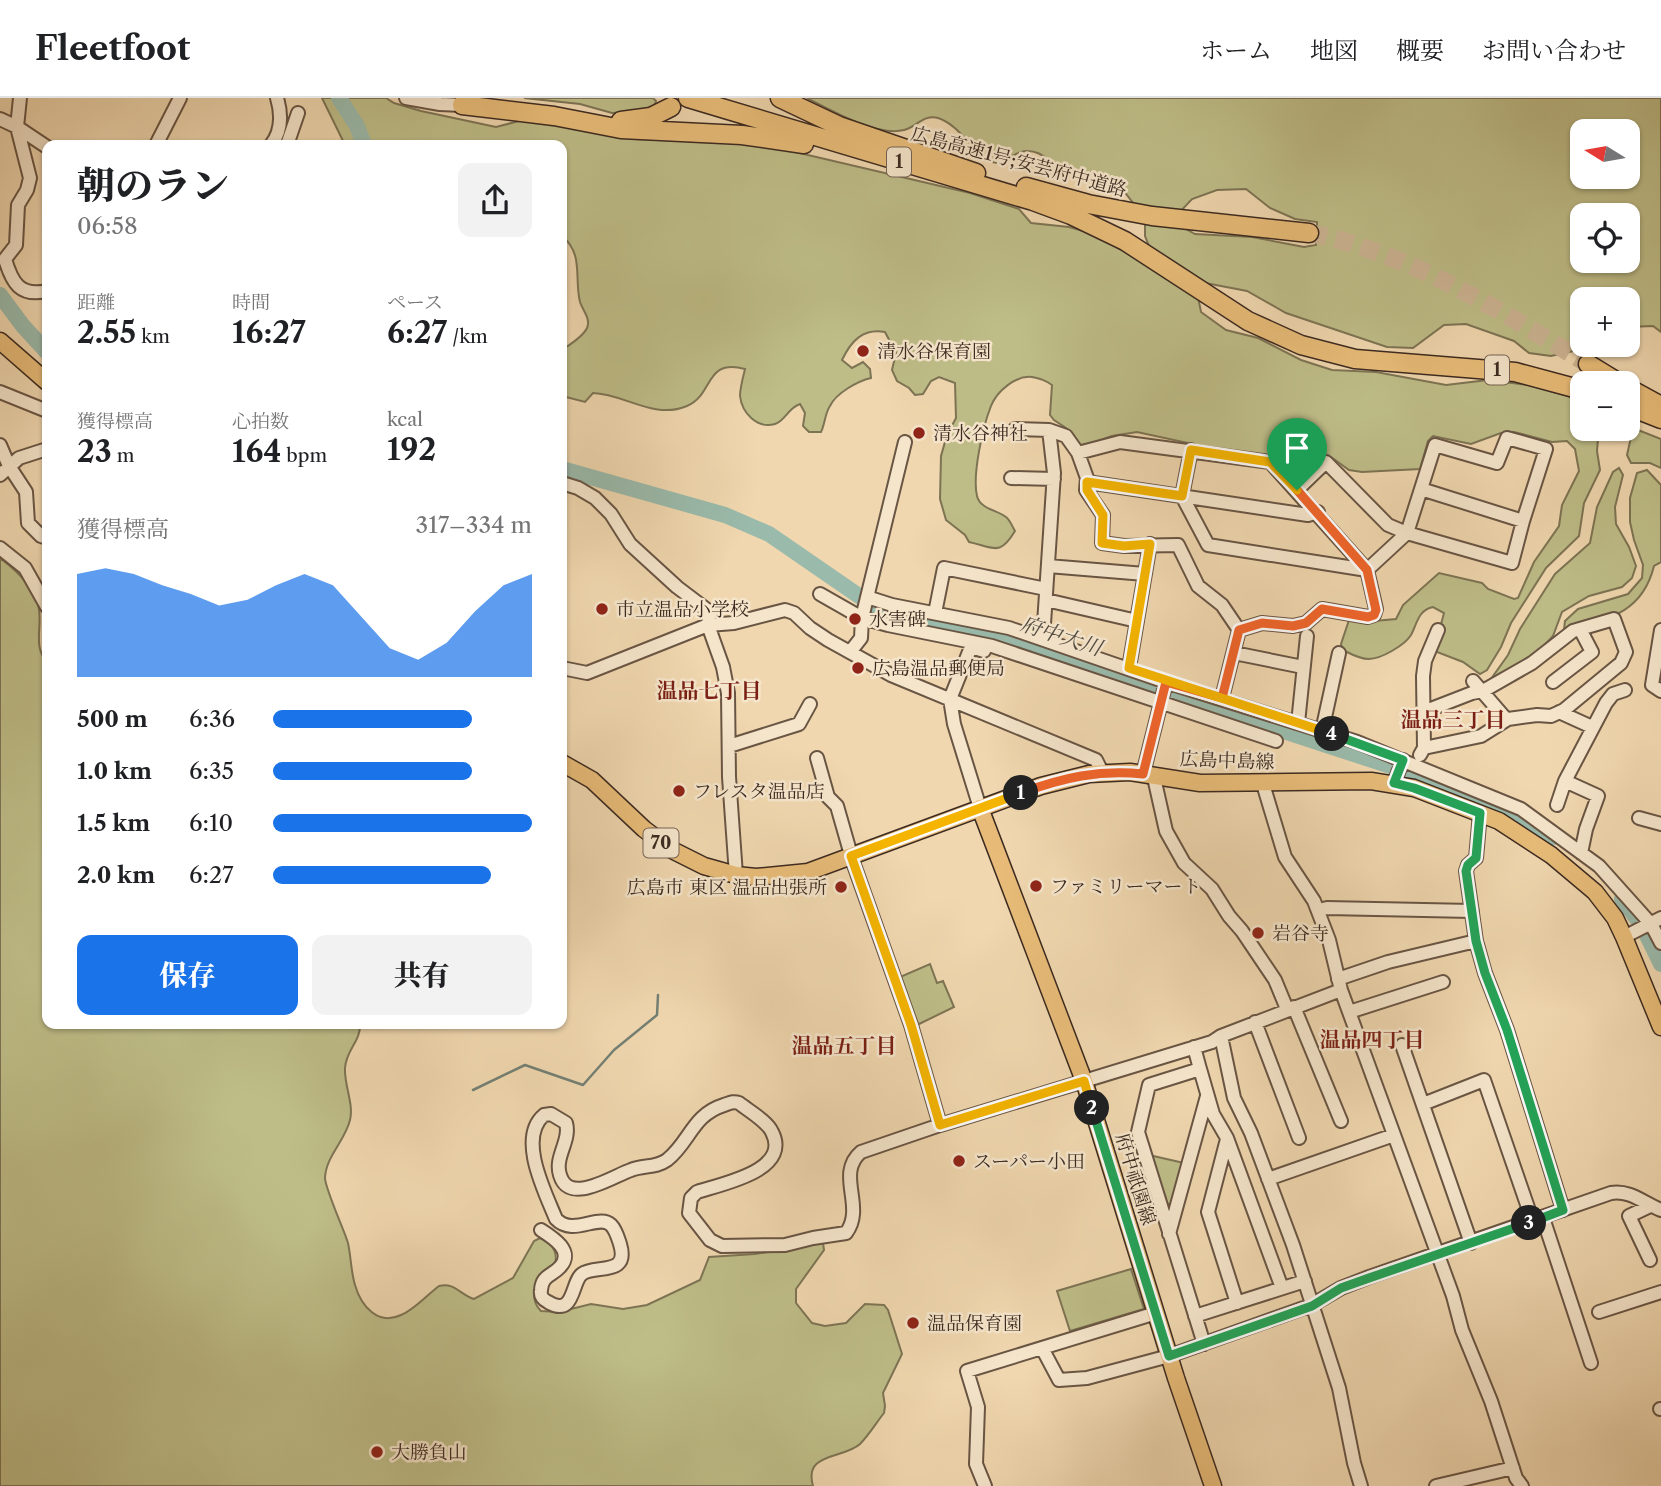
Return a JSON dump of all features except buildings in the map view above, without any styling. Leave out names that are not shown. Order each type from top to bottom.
[{"type":"highway","name":"広島高速1号;安芸府中道路","points":[[688,98],[972,178],[1117,210],[1182,220],[1309,233]]},
{"type":"highway","name":"広島高速1号;安芸府中道路","points":[[724,98],[972,178],[1053,208],[1109,232],[1265,330],[1301,345],[1336,355],[1377,361],[1515,372],[1570,387]]},
{"type":"highway","points":[[780,98],[839,125],[972,178]]},
{"type":"highway","points":[[462,105],[481,103],[530,106],[622,121],[651,117],[671,107]]},
{"type":"highway","points":[[462,105],[554,116],[643,131],[730,134],[783,140],[972,178]]},
{"type":"highway","points":[[1588,364],[1599,371]]},
{"type":"highway","points":[[1640,395],[1661,406]]},
{"type":"highway","points":[[1640,411],[1661,419]]},
{"type":"main road","points":[[0,341],[42,378]]},
{"type":"main road","name":"広島中島線","points":[[567,766],[592,780],[644,829],[672,850],[704,866],[736,875],[756,877],[808,872],[1058,780],[1102,772],[1150,775],[1200,783],[1394,783],[1480,813],[1525,837],[1574,872],[1615,918],[1661,1027]]},
{"type":"main road","name":"府中祇園線","points":[[981,808],[1084,1081],[1169,1356],[1213,1486]]},
{"type":"street","points":[[20,98],[17,127],[30,178],[27,190],[18,205],[16,245],[5,259],[4,270],[25,292],[42,292]]},
{"type":"street","points":[[159,140],[180,98]]},
{"type":"street","points":[[277,98],[281,117],[280,140]]},
{"type":"street","points":[[406,98],[462,105]]},
{"type":"street","points":[[282,140],[298,113]]},
{"type":"street","points":[[0,119],[42,144]]},
{"type":"street","points":[[0,392],[42,409]]},
{"type":"street","points":[[1015,429],[1049,430],[1066,436],[1078,453],[1087,490],[1103,515],[1102,543],[1124,546],[1178,544],[1198,586],[1222,605],[1239,630],[1222,698]]},
{"type":"street","points":[[1043,639],[1054,479],[1049,430]]},
{"type":"street","points":[[1297,490],[1326,462],[1388,525],[1407,533],[1512,564],[1522,521],[1546,449],[1507,438],[1497,463],[1435,445],[1407,533],[1367,570]]},
{"type":"street","points":[[850,652],[860,638],[862,618],[905,442]]},
{"type":"street","points":[[1078,453],[1121,442],[1270,462],[1318,512],[1367,570],[1376,610],[1374,615],[1368,617],[1322,609],[1306,623],[1293,626],[1262,623],[1239,630]]},
{"type":"street","points":[[0,445],[5,470],[26,492],[28,523],[42,536]]},
{"type":"street","points":[[1191,450],[1182,496],[1208,545],[1367,570]]},
{"type":"street","points":[[5,470],[19,458],[42,451]]},
{"type":"street","points":[[1011,478],[1054,479]]},
{"type":"street","points":[[1087,482],[1308,514],[1318,512]]},
{"type":"street","points":[[567,484],[595,498],[611,514],[630,544],[677,587],[706,609],[709,616],[708,625],[723,667],[728,693],[736,875]]},
{"type":"street","points":[[1421,489],[1522,521]]},
{"type":"street","points":[[1129,668],[1150,544]]},
{"type":"street","points":[[0,548],[25,568],[42,598]]},
{"type":"street","points":[[1048,566],[1145,574]]},
{"type":"street","points":[[935,613],[944,568],[1137,621]]},
{"type":"street","points":[[820,594],[862,618],[963,639],[1008,652],[1276,741]]},
{"type":"street","points":[[867,597],[891,605],[1009,628],[1043,639],[1166,682],[1322,731],[1416,765],[1521,809],[1599,866],[1656,921],[1661,943]]},
{"type":"street","points":[[567,669],[587,673],[708,625],[734,623],[785,610],[794,613],[810,628],[891,675],[1096,760],[1102,772]]},
{"type":"street","points":[[1423,712],[1472,692],[1483,691],[1532,663],[1557,642],[1580,629],[1614,620],[1626,652],[1621,663],[1559,712],[1551,716],[1506,719],[1481,736],[1423,748]]},
{"type":"street","points":[[1553,682],[1592,652],[1580,629]]},
{"type":"street","points":[[1416,765],[1423,748],[1425,661],[1438,630]]},
{"type":"street","points":[[1661,630],[1652,685],[1661,691]]},
{"type":"street","points":[[1298,723],[1307,636]]},
{"type":"street","points":[[981,808],[954,724],[950,699],[971,648],[995,654],[1008,652]]},
{"type":"street","points":[[1234,653],[1303,667]]},
{"type":"street","points":[[1322,731],[1339,653]]},
{"type":"street","points":[[1473,681],[1506,719]]},
{"type":"street","points":[[1166,682],[1150,775],[1155,782],[1166,831],[1184,863],[1212,889],[1228,916],[1242,931],[1275,980],[1341,1121]]},
{"type":"street","points":[[1557,805],[1565,781],[1591,727],[1613,694],[1625,690]]},
{"type":"street","points":[[729,746],[799,724],[810,704]]},
{"type":"street","points":[[1559,712],[1591,727]]},
{"type":"street","points":[[817,758],[828,797],[837,806],[851,856],[911,1025],[940,1125]]},
{"type":"street","points":[[1394,783],[1403,760]]},
{"type":"street","points":[[1565,781],[1598,796],[1581,853]]},
{"type":"street","points":[[1263,784],[1285,857],[1318,910],[1329,940],[1339,984],[1438,1255],[1462,1330],[1491,1401],[1516,1478],[1522,1486]]},
{"type":"street","points":[[1480,813],[1476,858],[1466,871],[1476,941],[1507,1030],[1563,1210]]},
{"type":"street","points":[[1639,818],[1661,824]]},
{"type":"street","points":[[1318,910],[1472,911]]},
{"type":"street","points":[[1624,937],[1656,921]]},
{"type":"street","points":[[541,1230],[559,1242],[563,1249],[561,1267],[547,1274],[541,1285],[540,1294],[551,1304],[560,1306],[569,1302],[578,1277],[584,1272],[606,1270],[621,1259],[622,1251],[616,1232],[610,1224],[604,1221],[571,1227],[562,1225],[556,1219],[534,1165],[533,1132],[535,1124],[544,1115],[551,1114],[566,1123],[568,1132],[559,1161],[559,1174],[565,1184],[576,1190],[588,1188],[633,1169],[656,1166],[668,1159],[702,1116],[711,1109],[734,1101],[739,1103],[772,1129],[774,1152],[758,1172],[697,1192],[691,1198],[689,1213],[710,1240],[722,1246],[785,1245],[846,1233],[854,1219],[849,1168],[861,1152],[940,1125],[1212,1042],[1388,962],[1476,941]]},
{"type":"street","points":[[1349,1012],[1443,982]]},
{"type":"street","points":[[1255,1022],[1299,1138]]},
{"type":"street","points":[[1221,1036],[1234,1098],[1251,1133],[1305,1281],[1339,1388],[1361,1486]]},
{"type":"street","points":[[1402,1045],[1471,1243]]},
{"type":"street","points":[[1194,1048],[1213,1114],[1227,1138],[1282,1288]]},
{"type":"street","points":[[1200,1069],[1149,1086],[1138,1132],[1203,1344]]},
{"type":"street","points":[[1423,1104],[1484,1080],[1591,1363]]},
{"type":"street","points":[[1169,1235],[1208,1093]]},
{"type":"street","points":[[1268,1179],[1394,1135]]},
{"type":"street","points":[[1227,1138],[1208,1212],[1237,1303]]},
{"type":"street","points":[[1042,1348],[1055,1376],[1064,1381],[1087,1378],[1169,1356],[1312,1306],[1341,1288],[1622,1191],[1656,1208]]},
{"type":"street","points":[[1650,1260],[1629,1216],[1656,1208]]},
{"type":"street","points":[[1195,1317],[1305,1281]]},
{"type":"street","points":[[1599,1312],[1661,1292]]},
{"type":"street","points":[[985,1486],[976,1464],[978,1407],[967,1371],[1156,1313]]},
{"type":"street","points":[[1436,1486],[1513,1468]]},
{"type":"shaded area","points":[[322,98],[386,98],[421,111],[496,127],[523,120],[635,139],[761,144],[970,193],[1019,209],[1031,223],[1069,227],[1091,233],[1197,292],[1201,312],[1226,330],[1258,338],[1301,360],[1332,370],[1376,372],[1446,385],[1488,380],[1529,385],[1568,396],[1570,441],[1598,441],[1600,470],[1584,503],[1579,536],[1546,568],[1511,623],[1487,670],[1480,674],[1463,662],[1437,652],[1435,647],[1444,613],[1433,607],[1421,614],[1411,635],[1398,647],[1386,654],[1365,659],[1343,650],[1341,644],[1349,620],[1363,622],[1396,619],[1403,605],[1439,573],[1482,583],[1488,589],[1514,599],[1518,598],[1534,562],[1559,526],[1562,505],[1579,471],[1575,449],[1567,441],[1552,442],[1514,432],[1501,433],[1471,444],[1433,436],[1428,441],[1420,469],[1362,472],[1349,470],[1331,457],[1323,458],[1297,479],[1292,478],[1271,456],[1211,448],[1137,432],[1079,445],[1066,428],[1050,415],[1052,385],[1040,379],[1026,377],[1008,385],[994,400],[982,438],[977,464],[977,496],[985,507],[1006,517],[1015,531],[1001,547],[991,548],[969,542],[965,535],[946,520],[940,499],[941,456],[947,435],[956,418],[955,383],[939,377],[931,381],[923,394],[915,395],[897,381],[892,370],[896,353],[885,332],[864,334],[849,347],[842,360],[852,368],[863,362],[870,369],[871,378],[842,392],[833,401],[821,432],[809,432],[803,426],[805,413],[800,404],[775,424],[762,424],[751,418],[740,396],[745,369],[732,367],[716,373],[696,401],[675,410],[651,408],[605,394],[593,393],[585,402],[567,397],[567,347],[582,335],[588,321],[578,293],[576,258],[567,241],[567,140],[343,140]]},
{"type":"shaded area","points":[[524,98],[653,98],[656,101],[654,107],[635,112],[612,113],[580,104]]},
{"type":"shaded area","points":[[807,98],[1661,98],[1661,332],[1653,326],[1640,327],[1640,287],[1570,287],[1570,352],[1551,356],[1529,353],[1514,341],[1466,324],[1444,325],[1413,348],[1387,347],[1286,313],[1247,291],[1195,281],[1151,251],[1145,236],[1145,222],[1177,224],[1195,234],[1252,237],[1304,247],[1316,245],[1317,222],[1295,219],[1270,208],[1246,189],[1217,190],[1192,199],[1178,214],[1137,208],[1113,177],[1066,169],[1033,151],[1017,153],[998,163],[993,162],[952,126],[938,118],[924,119],[904,130],[893,131],[854,121]]},
{"type":"shaded area","points":[[1640,431],[1661,439],[1661,468],[1650,463],[1631,463],[1627,455],[1630,441],[1640,441]]},
{"type":"shaded area","points":[[1619,468],[1623,475],[1615,507],[1616,524],[1636,566],[1632,578],[1622,587],[1589,596],[1562,612],[1553,636],[1538,652],[1493,681],[1491,679],[1555,574],[1590,543],[1597,507],[1613,472]]},
{"type":"shaded area","points":[[1647,470],[1661,485],[1661,562],[1654,566],[1641,595],[1621,612],[1609,618],[1564,630],[1565,621],[1578,609],[1628,594],[1642,578],[1643,565],[1630,522],[1630,498],[1637,473]]},
{"type":"shaded area","points":[[0,558],[30,587],[40,616],[42,1029],[360,1029],[345,1068],[351,1108],[350,1120],[329,1163],[325,1178],[348,1243],[358,1293],[366,1307],[378,1316],[393,1318],[406,1313],[439,1286],[453,1287],[474,1299],[513,1278],[534,1241],[540,1238],[553,1248],[556,1260],[540,1279],[534,1298],[541,1311],[559,1312],[591,1304],[623,1309],[647,1305],[700,1280],[709,1257],[755,1254],[823,1243],[824,1250],[796,1289],[796,1303],[812,1323],[825,1326],[846,1323],[865,1304],[884,1305],[902,1354],[883,1393],[884,1413],[860,1444],[819,1462],[814,1467],[811,1475],[813,1486],[0,1486]]},
{"type":"shaded area","points":[[930,964],[937,983],[943,981],[954,1007],[917,1025],[900,977]]},
{"type":"shaded area","points":[[1149,1155],[1184,1163],[1174,1202],[1165,1206]]},
{"type":"shaded area","points":[[1131,1269],[1144,1309],[1070,1331],[1057,1291]]},
{"type":"waterway","points":[[339,98],[357,126],[362,140]]},
{"type":"waterway","name":"府中大川","points":[[0,295],[42,347]]},
{"type":"waterway","name":"府中大川","points":[[567,470],[725,515],[769,534],[875,607],[975,630],[1418,775],[1486,802],[1554,837]]},
{"type":"waterway","name":"府中大川","points":[[1622,899],[1642,925],[1661,964]]},
{"type":"waterway","points":[[473,1090],[525,1065],[583,1085],[614,1050],[657,1015],[658,995]]},
{"type":"tunnel","points":[[1309,233],[1347,242],[1419,269],[1488,305],[1588,364]]},
{"type":"place","name":"清水谷保育園","points":[[863,351]]},
{"type":"place","name":"清水谷神社","points":[[919,433]]},
{"type":"place","name":"市立温品小学校","points":[[602,609]]},
{"type":"place","name":"水害碑","points":[[855,619]]},
{"type":"place","name":"広島温品郵便局","points":[[858,668]]},
{"type":"place","name":"フレスタ温品店","points":[[679,791]]},
{"type":"place","name":"ファミリーマート","points":[[1036,886]]},
{"type":"place","name":"広島市 東区 温品出張所","points":[[841,887]]},
{"type":"place","name":"岩谷寺","points":[[1258,933]]},
{"type":"place","name":"スーパー小田","points":[[959,1161]]},
{"type":"place","name":"温品保育園","points":[[913,1323]]},
{"type":"place","name":"大勝負山","points":[[377,1452]]},
{"type":"district","name":"温品七丁目","points":[[709,691]]},
{"type":"district","name":"温品三丁目","points":[[1453,720]]},
{"type":"district","name":"温品四丁目","points":[[1372,1040]]},
{"type":"district","name":"温品五丁目","points":[[844,1046]]},
{"type":"route","points":[[1297,490],[1270,462],[1191,450],[1182,496],[1087,482],[1087,490],[1103,515],[1102,543],[1124,546],[1150,544],[1129,668],[1166,682],[1357,742],[1403,760],[1394,783],[1480,813],[1476,858],[1466,871],[1476,941],[1507,1030],[1563,1210],[1341,1288],[1312,1306],[1169,1356],[1084,1081],[940,1125],[911,1025],[851,856],[1058,780],[1102,772],[1143,774],[1166,682],[1222,698],[1239,630],[1262,623],[1293,626],[1306,623],[1322,609],[1368,617],[1374,615],[1376,610],[1367,570],[1297,490]]}]
